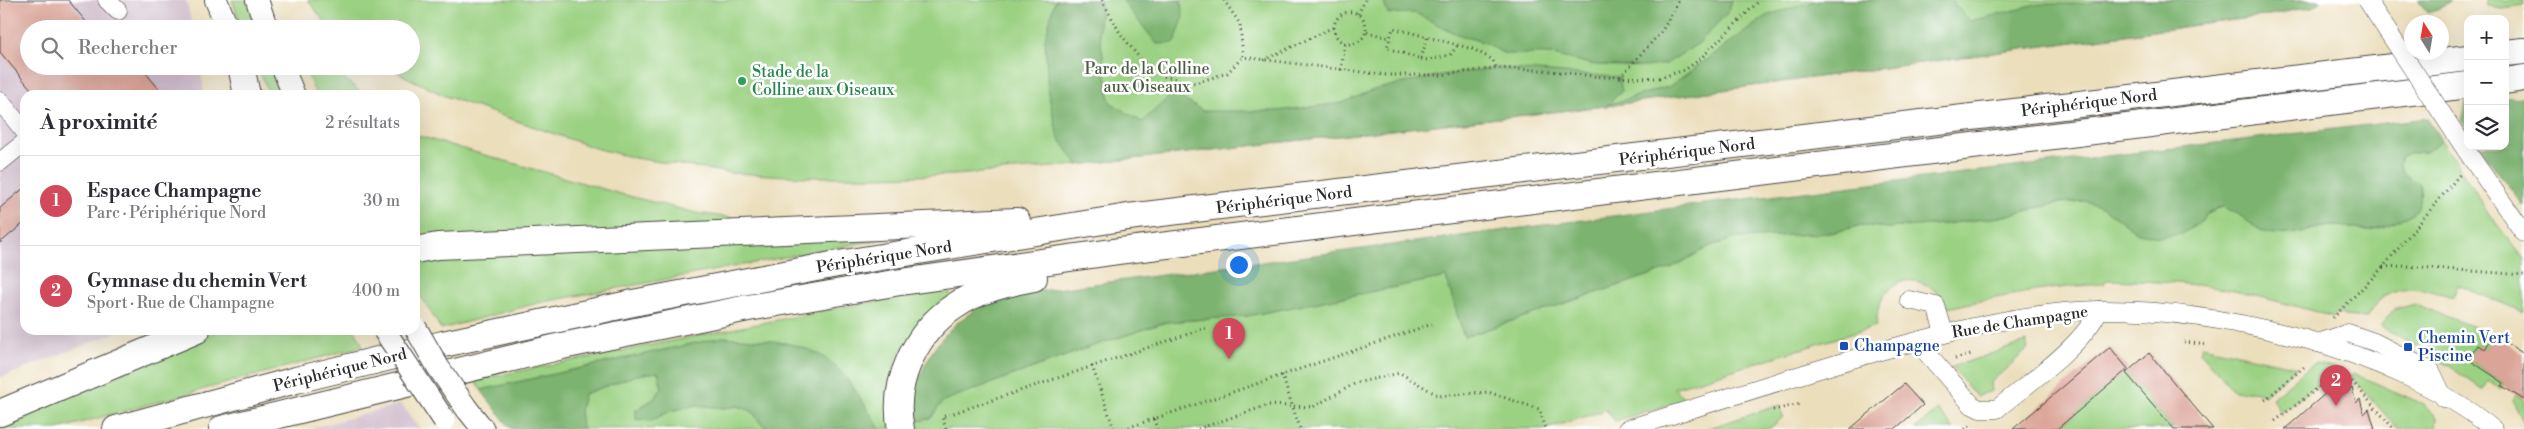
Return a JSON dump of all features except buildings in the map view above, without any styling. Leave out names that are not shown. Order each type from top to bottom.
[{"type":"highway","points":[[2509,53],[2524,51]]},
{"type":"highway","name":"Périphérique Nord","points":[[116,429],[388,358],[638,302],[832,265],[1128,218],[2464,58]]},
{"type":"highway","points":[[244,75],[246,90]]},
{"type":"highway","points":[[2509,80],[2524,78]]},
{"type":"highway","name":"Périphérique Nord","points":[[222,429],[562,346],[748,308],[894,283],[1118,251],[2464,85]]},
{"type":"highway","points":[[420,249],[438,246],[897,225],[1128,218]]},
{"type":"highway","points":[[902,429],[899,404],[907,366],[915,347],[942,316],[955,305],[985,290],[1024,280],[1080,271],[1118,251]]},
{"type":"highway","points":[[0,413],[184,335]]},
{"type":"main road","points":[[216,0],[224,20]]},
{"type":"main road","points":[[256,0],[264,20]]},
{"type":"main road","points":[[247,75],[255,90]]},
{"type":"main road","points":[[286,75],[292,90]]},
{"type":"main road","points":[[387,335],[447,424]]},
{"type":"main road","points":[[420,335],[438,367],[483,429]]},
{"type":"street","points":[[2367,0],[2468,164],[2524,233]]},
{"type":"street","points":[[0,101],[20,126]]},
{"type":"street","points":[[0,162],[20,146]]},
{"type":"street","points":[[1909,300],[1936,306],[1944,333]]},
{"type":"street","points":[[1920,340],[1926,352],[1972,406],[1980,409],[1997,409],[2076,343],[2092,326],[2099,310]]},
{"type":"street","name":"Rue de Champagne","points":[[1627,429],[1944,333],[2046,314],[2099,310],[2165,314],[2227,321],[2318,343],[2354,354],[2424,386],[2493,429]]},
{"type":"path","points":[[1102,0],[1120,33],[1142,60],[1163,76],[1195,83],[1227,73],[1243,57]]},
{"type":"path","points":[[1224,0],[1240,24],[1243,57]]},
{"type":"path","points":[[1358,14],[1365,0]]},
{"type":"path","points":[[1619,77],[1662,31],[1679,0]]},
{"type":"path","points":[[1243,57],[1386,75],[1441,75],[1496,68],[1659,78],[1686,70],[1700,59],[1760,0]]},
{"type":"path","points":[[1264,60],[1334,27],[1343,14],[1348,12],[1358,14],[1366,21],[1366,32],[1361,41],[1350,44],[1345,44],[1337,37],[1334,27]]},
{"type":"path","points":[[1458,45],[1450,55],[1428,60],[1386,48],[1392,28],[1427,38],[1458,45],[1473,49],[1493,60],[1496,68]]},
{"type":"path","points":[[1366,32],[1389,38]]},
{"type":"path","points":[[1421,58],[1427,38]]},
{"type":"path","points":[[1341,70],[1345,44]]},
{"type":"path","points":[[2336,316],[2383,267],[2468,164]]},
{"type":"path","points":[[2383,267],[2406,266],[2524,275]]},
{"type":"path","points":[[1124,429],[1432,324]]},
{"type":"path","points":[[946,429],[942,417],[1206,328]]},
{"type":"path","points":[[2184,342],[2206,345]]},
{"type":"path","points":[[1946,362],[1971,354]]},
{"type":"path","points":[[1092,366],[1114,429]]},
{"type":"path","points":[[2265,400],[2304,367]]},
{"type":"path","points":[[2276,420],[2347,367]]},
{"type":"path","points":[[2342,370],[2394,429]]},
{"type":"path","points":[[1198,429],[1268,405],[1313,407],[1356,383],[1400,372],[1439,396],[1488,392],[1539,408],[1546,429]]},
{"type":"path","points":[[1282,375],[1300,429]]},
{"type":"path","points":[[1773,410],[1795,403],[1801,404]]},
{"type":"path","points":[[1154,419],[1157,429]]},
{"type":"shaded area","points":[[0,0],[186,0],[191,20],[20,20],[20,75],[202,75],[203,90],[20,90],[20,335],[109,335],[0,378]]},
{"type":"shaded area","points":[[401,404],[420,429],[309,429]]},
{"type":"green space","points":[[232,0],[247,0],[255,20],[240,20]]},
{"type":"green space","name":"Parc de la Colline aux Oiseaux","points":[[308,0],[2320,0],[2316,6],[2263,16],[1606,106],[1078,165],[954,175],[875,177],[806,177],[731,173],[635,158],[595,148],[445,96],[402,75],[420,75],[420,20],[323,20]]},
{"type":"green space","points":[[1055,0],[1096,0],[1101,3],[1099,30],[1110,102],[1142,122],[1173,93],[1203,111],[1276,111],[1342,103],[1376,89],[1441,75],[1496,68],[1619,77],[1622,91],[1607,105],[1670,86],[1768,15],[1819,0],[1951,0],[1970,21],[2040,4],[2083,4],[2106,0],[2320,0],[2316,6],[2263,16],[1606,106],[1078,165],[1058,137],[1048,93],[1045,39]]},
{"type":"green space","points":[[1122,0],[1181,0],[1183,18],[1175,43],[1157,44]]},
{"type":"green space","points":[[1383,0],[1732,0],[1728,12],[1699,43],[1666,64],[1646,67],[1595,65],[1548,54],[1505,54],[1485,43],[1454,33],[1415,13],[1388,14]]},
{"type":"green space","points":[[2418,0],[2451,0],[2439,10],[2427,13]]},
{"type":"green space","points":[[2486,0],[2524,0],[2524,5],[2503,8],[2487,6]]},
{"type":"green space","points":[[261,75],[277,75],[283,90],[268,90]]},
{"type":"green space","points":[[308,75],[340,75],[358,90],[314,90]]},
{"type":"green space","points":[[2524,97],[2524,206],[2481,150],[2509,150],[2509,98]]},
{"type":"green space","points":[[2427,118],[2441,140],[2426,152],[2411,153],[2400,158],[2399,167],[2404,174],[2419,184],[2420,197],[2418,207],[2400,220],[2372,229],[2362,230],[2329,226],[2289,234],[2273,234],[2259,229],[2234,212],[2222,207],[2206,214],[2201,222],[2182,234],[2159,237],[2138,233],[2102,207],[2086,201],[2058,203],[2000,217],[1944,224],[1888,228],[1862,225],[1830,233],[1737,238],[1710,246],[1671,268],[1464,337],[1446,277],[1247,316],[1166,322],[1087,348],[943,401],[931,418],[915,422],[915,404],[923,369],[942,338],[969,314],[989,303],[1018,294],[1720,202]]},
{"type":"green space","points":[[420,136],[621,194],[696,213],[831,231],[905,235],[538,303],[441,329],[420,295]]},
{"type":"green space","points":[[2441,140],[2496,223],[2524,259],[2524,312],[2457,285],[2452,297],[2414,288],[2393,291],[2374,306],[2366,318],[2344,316],[2338,312],[2334,317],[2262,297],[2218,288],[2148,281],[2106,280],[2104,284],[2026,293],[1948,308],[1941,297],[1923,283],[1903,281],[1893,286],[1885,294],[1877,313],[1876,326],[1674,388],[1685,400],[1615,421],[1606,410],[1546,429],[917,429],[915,422],[931,418],[942,401],[1087,348],[1166,322],[1247,316],[1446,277],[1464,337],[1671,268],[1710,246],[1737,238],[1830,233],[1862,225],[1888,228],[1944,224],[2000,217],[2058,203],[2087,201],[2102,207],[2201,222],[2206,215],[2222,207],[2234,212],[2259,229],[2274,234],[2292,234],[2337,226],[2371,230],[2395,222],[2417,209],[2419,184],[2404,174],[2399,167],[2400,158],[2411,153],[2426,152]]},
{"type":"green space","points":[[946,290],[951,295],[897,356],[888,390],[890,429],[880,429],[845,377],[723,337],[481,390],[475,380],[838,308]]},
{"type":"green space","points":[[2415,304],[2494,335],[2485,349],[2478,345],[2468,359],[2504,383],[2500,389],[2488,381],[2482,389],[2434,356],[2381,326],[2395,309]]},
{"type":"green space","points":[[208,335],[358,335],[363,346],[58,429],[0,429],[0,425]]},
{"type":"green space","points":[[723,337],[781,342],[795,345],[822,356],[833,364],[846,378],[880,429],[769,429],[762,424],[752,411],[738,406],[725,408],[696,405],[670,411],[650,421],[636,419],[636,410],[655,398],[662,388],[658,372],[637,375],[584,394],[580,410],[582,429],[511,429],[481,390]]},
{"type":"green space","points":[[2026,342],[2028,349],[1990,383],[1991,391],[1977,396],[1952,367]]},
{"type":"green space","points":[[2202,346],[2297,367],[2264,395],[2252,391],[2234,391],[2200,352]]},
{"type":"green space","points":[[2317,363],[2340,369],[2280,413],[2272,398],[2313,364]]},
{"type":"green space","points":[[2125,371],[2174,429],[2057,429]]},
{"type":"green space","points":[[658,372],[662,388],[655,398],[636,410],[650,421],[670,411],[696,405],[725,408],[738,406],[752,411],[761,424],[769,429],[582,429],[580,410],[584,394],[637,374]]},
{"type":"green space","points":[[2353,373],[2423,404],[2437,417],[2436,429],[2428,426],[2427,429],[2398,429],[2351,376]]},
{"type":"green space","points":[[2516,395],[2524,400],[2524,423],[2512,400]]},
{"type":"green space","points":[[1780,405],[1783,417],[1769,429],[1706,429]]},
{"type":"green space","points":[[1938,410],[1954,429],[1915,429]]},
{"type":"place","name":"Stade de la Colline aux Oiseaux","points":[[742,81]]},
{"type":"place","name":"Champagne","points":[[1844,346]]},
{"type":"place","name":"Chemin Vert Piscine","points":[[2408,347]]},
{"type":"place","name":"Espace Champagne","points":[[1229,359]]},
{"type":"place","name":"Gymnase du chemin Vert","points":[[2336,406]]}]
